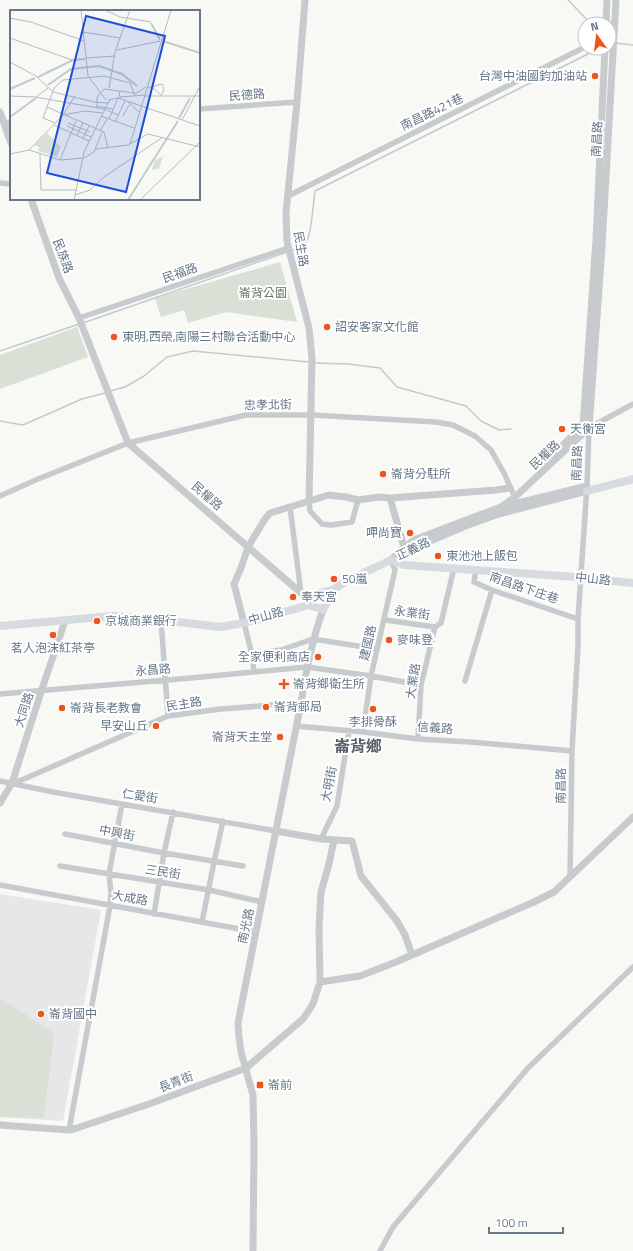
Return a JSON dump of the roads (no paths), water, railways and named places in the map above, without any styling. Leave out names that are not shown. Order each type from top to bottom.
[{"type":"main road","name":"正義路","points":[[587,488],[633,474]]},
{"type":"main road","name":"正義路","points":[[587,488],[633,479]]},
{"type":"main road","name":"中山路","points":[[0,626],[112,616],[220,627],[244,623],[306,598],[333,590],[346,581],[391,560],[404,565],[476,569],[633,583]]},
{"type":"main road","points":[[306,598],[323,610],[333,590]]},
{"type":"street","name":"民生路","points":[[305,0],[286,213],[288,248],[309,328],[312,358],[312,415],[309,500]]},
{"type":"street","points":[[606,16],[607,0]]},
{"type":"street","name":"南昌路","points":[[615,16],[616,0]]},
{"type":"street","name":"南昌路421巷","points":[[288,196],[577,51]]},
{"type":"street","name":"南昌路","points":[[570,876],[572,751],[578,619],[587,488],[586,426],[598,317],[606,56]]},
{"type":"street","name":"民德路","points":[[200,109],[297,102]]},
{"type":"street","points":[[0,112],[7,123],[10,138]]},
{"type":"street","points":[[0,183],[10,184]]},
{"type":"street","name":"民族路","points":[[31,200],[59,278],[79,318]]},
{"type":"street","name":"民福路","points":[[79,318],[288,248]]},
{"type":"street","name":"民權路","points":[[79,318],[128,443],[306,598]]},
{"type":"street","points":[[586,426],[633,404]]},
{"type":"street","points":[[625,408],[633,411]]},
{"type":"street","name":"忠孝北街","points":[[0,496],[128,443],[246,415],[312,415],[436,422],[453,425],[475,436],[491,450],[504,473],[517,503]]},
{"type":"street","name":"民權路","points":[[500,511],[517,503],[586,426]]},
{"type":"street","points":[[254,672],[252,655],[234,584],[248,547],[264,519],[270,513],[329,495],[358,500],[379,497],[390,498],[510,488]]},
{"type":"street","name":"正義路","points":[[391,560],[405,549],[468,525],[517,503],[587,488]]},
{"type":"street","points":[[390,498],[405,549]]},
{"type":"street","points":[[309,500],[310,511],[322,524],[331,525],[352,522],[358,500]]},
{"type":"street","points":[[290,507],[306,598]]},
{"type":"street","name":"建國路","points":[[363,732],[377,649],[385,620],[395,570],[391,560]]},
{"type":"street","name":"大業路","points":[[418,739],[421,685],[435,627],[441,623],[454,568]]},
{"type":"street","name":"南昌路下庄巷","points":[[476,569],[474,582],[492,590],[578,619]]},
{"type":"street","points":[[465,681],[492,590]]},
{"type":"street","name":"南光路","points":[[253,1251],[253,1095],[241,1052],[238,1023],[307,667],[313,640],[323,610]]},
{"type":"street","points":[[161,620],[168,716]]},
{"type":"street","name":"永業街","points":[[385,620],[435,627]]},
{"type":"street","name":"大同路","points":[[0,803],[12,783],[65,621]]},
{"type":"street","points":[[252,655],[281,650],[313,640],[377,649]]},
{"type":"street","name":"永昌路","points":[[0,694],[42,689],[165,681],[307,667],[372,676],[421,685]]},
{"type":"street","name":"民主路","points":[[12,783],[168,716],[221,709],[301,703]]},
{"type":"street","name":"信義路","points":[[296,726],[418,739],[572,751]]},
{"type":"street","name":"大明街","points":[[321,839],[337,806],[349,731]]},
{"type":"street","points":[[24,779],[27,787]]},
{"type":"street","name":"仁愛街","points":[[0,781],[276,831]]},
{"type":"street","points":[[69,1130],[110,906],[111,893],[109,874],[122,804]]},
{"type":"street","points":[[154,914],[164,853],[173,812]]},
{"type":"street","points":[[320,982],[360,976],[396,962],[554,892],[633,817]]},
{"type":"street","points":[[202,922],[224,821]]},
{"type":"street","points":[[276,831],[321,839],[352,841],[361,876],[397,921],[405,934],[412,955]]},
{"type":"street","name":"中興街","points":[[65,834],[164,853]]},
{"type":"street","name":"長青街","points":[[0,1125],[69,1130],[149,1104],[246,1068],[303,1019],[313,1004],[320,982],[319,928],[321,892],[334,840]]},
{"type":"street","name":"三民街","points":[[164,853],[243,866]]},
{"type":"street","name":"三民街","points":[[60,866],[209,890],[262,902]]},
{"type":"street","name":"大成路","points":[[0,885],[256,932]]},
{"type":"street","points":[[380,1251],[393,1227],[528,1068],[633,967]]},
{"type":"waterway","points":[[568,0],[583,16]]},
{"type":"waterway","points":[[617,43],[633,45]]},
{"type":"waterway","points":[[292,250],[305,244],[310,233],[315,191],[584,56]]},
{"type":"waterway","points":[[83,323],[287,252]]},
{"type":"waterway","points":[[0,351],[79,324]]},
{"type":"waterway","points":[[110,391],[125,387],[144,376],[167,357],[193,351],[309,362]]},
{"type":"waterway","points":[[314,363],[348,364],[380,368],[397,387],[466,406],[481,421],[499,430],[511,429]]},
{"type":"waterway","points":[[0,421],[23,425],[82,399],[105,393]]},
{"type":"place","name":"台灣中油國鈞加油站","points":[[595,76]]},
{"type":"place","name":"詔安客家文化館","points":[[327,327]]},
{"type":"place","name":"東明,西榮,南陽三村聯合活動中心","points":[[114,337]]},
{"type":"place","name":"天衡宮","points":[[562,429]]},
{"type":"place","name":"崙背分駐所","points":[[383,474]]},
{"type":"place","name":"呷尚寶","points":[[410,533]]},
{"type":"place","name":"東池池上飯包","points":[[438,556]]},
{"type":"place","name":"50嵐","points":[[334,579]]},
{"type":"place","name":"奉天宮","points":[[293,597]]},
{"type":"place","name":"京城商業銀行","points":[[97,621]]},
{"type":"place","name":"茗人泡沫紅茶亭","points":[[53,635]]},
{"type":"place","name":"麥味登","points":[[389,640]]},
{"type":"place","name":"全家便利商店","points":[[318,657]]},
{"type":"place","name":"崙背鄉衛生所","points":[[284,684]]},
{"type":"place","name":"崙背郵局","points":[[266,707]]},
{"type":"place","name":"崙背長老教會","points":[[62,708]]},
{"type":"place","name":"李排骨酥","points":[[373,709]]},
{"type":"place","name":"早安山丘","points":[[156,726]]},
{"type":"place","name":"崙背天主堂","points":[[280,737]]},
{"type":"place","name":"崙背國中","points":[[41,1014]]},
{"type":"place","name":"崙前","points":[[260,1085]]},
{"type":"district","name":"崙背鄉","points":[[358,746]]},
{"type":"park label","name":"崙背公園","points":[[263,293]]}]
